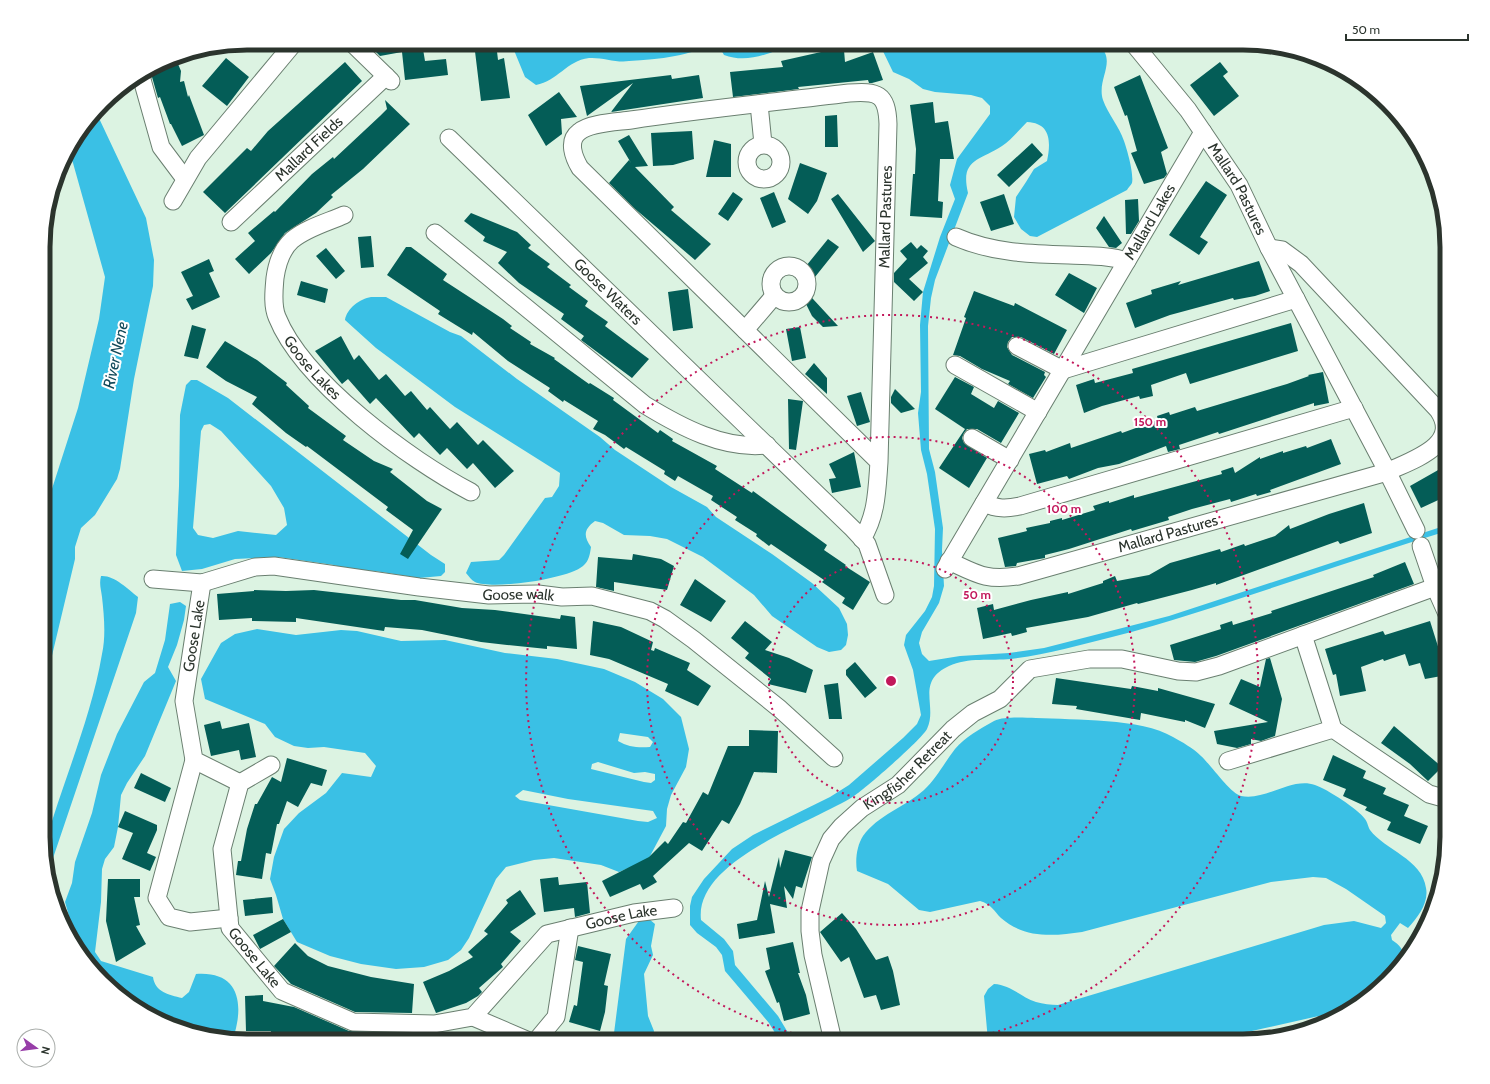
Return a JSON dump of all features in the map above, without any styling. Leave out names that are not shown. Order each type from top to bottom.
[{"type":"street","points":[[173,201],[185,179],[203,152],[288,50]]},
{"type":"street","name":"Mallard Fields","points":[[231,222],[389,78],[359,50]]},
{"type":"street","points":[[1139,50],[1162,76],[1203,132]]},
{"type":"street","points":[[142,80],[161,146],[185,179]]},
{"type":"street","name":"Mallard Pastures","points":[[862,539],[869,528],[876,507],[879,462],[887,109],[883,99],[877,95],[867,92],[759,104],[588,127],[578,132],[574,138],[572,149],[574,159],[580,168],[879,462]]},
{"type":"street","points":[[759,104],[764,144]]},
{"type":"street","name":"Mallard Pastures","points":[[1203,132],[1239,185],[1269,248],[1354,408],[1416,530]]},
{"type":"street","name":"Mallard Lakes","points":[[956,237],[966,242],[1008,252],[1105,256],[1127,261],[1203,132]]},
{"type":"street","name":"Goose Waters","points":[[449,138],[767,445],[867,544],[885,595]]},
{"type":"street","name":"Goose Lakes","points":[[344,215],[302,233],[286,248],[276,272],[273,295],[276,316],[290,340],[306,362],[335,394],[416,459],[471,492]]},
{"type":"street","points":[[435,233],[645,405],[670,420],[713,438],[737,445],[767,445]]},
{"type":"street","name":"Mallard Pastures","points":[[1269,248],[1282,250],[1301,264],[1440,413]]},
{"type":"street","name":"Mallard Pastures","points":[[1127,261],[947,565],[986,578],[1000,579],[1018,576],[1387,472],[1434,448],[1440,441]]},
{"type":"street","points":[[745,330],[774,296]]},
{"type":"street","points":[[1017,346],[1063,370],[1296,299]]},
{"type":"street","points":[[955,365],[1038,412]]},
{"type":"street","points":[[984,503],[995,508],[1006,509],[1020,506],[1354,408]]},
{"type":"street","points":[[972,438],[1010,460]]},
{"type":"street","points":[[1421,546],[1440,598]]},
{"type":"street","name":"Goose walk","points":[[153,579],[202,583],[255,567],[274,566],[419,587],[489,595],[538,594],[562,597],[592,596],[650,611],[665,619],[700,645],[780,709],[834,758]]},
{"type":"street","name":"Goose Lake","points":[[202,583],[184,702],[194,760],[157,898],[169,917],[190,922],[229,918]]},
{"type":"street","name":"Kingfisher Retreat","points":[[831,1034],[813,955],[810,931],[810,911],[821,861],[831,839],[842,826],[862,808],[898,785],[953,729],[973,713],[1000,699],[1030,669],[1089,659],[1122,659],[1178,671],[1196,672],[1219,666],[1435,586]]},
{"type":"street","points":[[1303,635],[1333,729],[1429,794],[1440,797]]},
{"type":"street","points":[[1228,761],[1333,729]]},
{"type":"street","points":[[194,760],[240,783],[271,765]]},
{"type":"street","name":"Goose Lake","points":[[240,783],[222,849],[230,928],[282,991],[353,1022],[434,1024],[472,1017],[547,934],[634,912],[674,908]]},
{"type":"street","name":"Goose Lake","points":[[542,1034],[556,1017],[570,928]]},
{"type":"street","points":[[472,1017],[512,1034]]},
{"type":"water","points":[[514,50],[699,50],[669,57],[646,60],[614,61],[589,58],[574,63],[550,80],[536,85],[525,77]]},
{"type":"water","points":[[721,50],[777,50],[751,58],[724,55]]},
{"type":"water","points":[[882,50],[1103,50],[1107,63],[1102,84],[1103,100],[1122,136],[1132,174],[1132,183],[1127,190],[1037,237],[1030,236],[1021,229],[1014,217],[1016,197],[1034,169],[1047,161],[1049,141],[1045,130],[1035,123],[1027,122],[1005,144],[979,158],[969,167],[966,182],[968,193],[935,280],[931,298],[928,326],[929,449],[935,472],[943,528],[942,550],[944,586],[939,603],[922,632],[919,643],[922,654],[929,661],[960,656],[1009,653],[1044,648],[1169,616],[1440,527],[1440,533],[1137,630],[1036,655],[1011,659],[964,661],[949,666],[939,672],[933,679],[930,687],[930,720],[927,729],[904,753],[854,796],[760,845],[736,861],[716,879],[704,899],[701,920],[724,939],[733,951],[735,965],[778,1016],[789,1034],[776,1034],[769,1023],[725,971],[722,955],[716,947],[697,933],[690,925],[690,906],[692,897],[704,879],[732,849],[753,835],[830,797],[849,785],[903,738],[917,724],[921,715],[913,670],[904,645],[906,635],[925,611],[932,597],[934,586],[935,529],[927,474],[921,450],[918,413],[921,392],[920,325],[923,292],[940,237],[955,199],[950,185],[957,159],[990,114],[990,106],[982,98],[971,95],[935,92],[923,89],[909,79],[893,72]]},
{"type":"water","name":"River Nene","points":[[99,117],[146,218],[154,260],[153,286],[134,379],[120,469],[117,479],[95,515],[81,528],[75,547],[75,559],[50,664],[50,495],[78,408],[99,319],[105,277],[71,158],[76,148]]},
{"type":"water","points":[[371,297],[386,297],[450,332],[461,336],[517,379],[600,437],[615,450],[671,487],[707,507],[716,517],[772,554],[812,583],[839,608],[847,624],[848,635],[846,645],[841,650],[829,652],[817,647],[772,616],[754,595],[703,557],[667,539],[650,536],[624,535],[603,523],[595,521],[591,524],[586,533],[591,547],[588,560],[583,566],[575,571],[547,579],[513,584],[497,585],[475,582],[466,573],[471,562],[499,560],[504,555],[545,498],[552,497],[559,486],[560,473],[455,407],[376,348],[345,320],[351,308],[363,300]]},
{"type":"water","points":[[191,380],[197,380],[228,398],[431,555],[445,564],[445,572],[441,576],[419,578],[375,571],[349,570],[334,565],[278,557],[235,559],[202,569],[182,571],[176,555],[180,415],[186,385]],"holes":[[[210,424],[221,431],[271,486],[284,508],[287,525],[276,535],[238,531],[213,538],[198,535],[193,528],[201,431],[204,425]]]},
{"type":"water","points":[[101,576],[106,576],[116,580],[138,597],[136,613],[52,862],[50,827],[84,726],[102,654],[104,626],[100,584]]},
{"type":"water","points":[[180,602],[186,606],[177,645],[168,667],[176,681],[145,756],[121,795],[118,827],[114,847],[105,859],[102,869],[101,902],[95,952],[101,961],[153,977],[154,982],[163,992],[182,998],[189,992],[196,974],[210,974],[220,977],[228,982],[234,990],[237,998],[238,1020],[235,1032],[237,1034],[208,1030],[184,1024],[160,1014],[137,1001],[117,985],[99,967],[83,947],[69,922],[65,902],[72,883],[75,862],[92,813],[101,775],[117,734],[144,682],[155,673],[165,640],[170,604]]},
{"type":"water","points":[[257,629],[296,635],[341,630],[357,631],[401,641],[445,640],[505,653],[557,659],[604,669],[635,682],[663,699],[681,717],[689,749],[686,767],[671,795],[667,809],[666,826],[649,858],[619,872],[601,865],[554,858],[534,860],[506,867],[496,879],[469,938],[461,950],[448,960],[424,967],[396,969],[361,964],[330,956],[297,942],[283,919],[270,879],[274,857],[284,829],[299,813],[326,793],[342,773],[371,777],[376,766],[365,753],[324,747],[308,748],[294,746],[275,737],[265,724],[205,699],[201,679],[221,643],[235,634]],"holes":[[[620,733],[648,737],[653,742],[650,747],[629,746],[618,741]],[[598,762],[634,773],[645,772],[655,774],[655,780],[651,783],[644,782],[591,769],[592,764]],[[523,790],[568,799],[653,811],[657,818],[648,822],[638,821],[520,800],[515,796]]]},
{"type":"water","points":[[1015,718],[1107,721],[1144,726],[1160,731],[1195,750],[1232,790],[1241,796],[1250,797],[1260,795],[1288,786],[1306,783],[1320,787],[1342,800],[1356,810],[1366,820],[1370,830],[1377,837],[1410,862],[1423,878],[1426,888],[1426,899],[1422,910],[1408,928],[1400,923],[1391,935],[1392,940],[1403,952],[1391,967],[1373,985],[1353,1001],[1332,1013],[1238,1034],[987,1034],[984,996],[988,989],[994,984],[1011,989],[1036,1002],[1058,1005],[1324,925],[1354,921],[1381,928],[1386,923],[1385,916],[1346,889],[1326,878],[1313,877],[1271,882],[1082,932],[1050,935],[1030,933],[1020,930],[1001,918],[990,906],[980,901],[930,912],[919,910],[888,884],[857,871],[856,862],[859,844],[863,836],[876,822],[924,790],[937,775],[955,749],[968,737],[998,719]]},
{"type":"water","points":[[641,918],[649,919],[655,924],[651,946],[653,955],[644,974],[648,1016],[654,1031],[653,1034],[614,1034],[626,939]]},
{"type":"building","points":[[376,50],[423,50],[425,61],[446,59],[448,75],[405,80],[402,52],[380,56]]},
{"type":"building","points":[[475,50],[497,50],[498,60],[504,58],[510,98],[481,101]]},
{"type":"building","points":[[844,50],[845,62],[873,52],[883,80],[872,83],[869,83],[868,80],[798,87],[799,89],[733,97],[730,72],[783,67],[781,61],[821,52]]},
{"type":"building","points":[[226,58],[249,77],[227,106],[202,86]]},
{"type":"building","points":[[345,62],[362,81],[225,213],[203,192],[247,148],[251,151],[268,131]]},
{"type":"building","points":[[1220,62],[1228,72],[1223,76],[1239,96],[1214,116],[1190,85]]},
{"type":"building","points":[[177,63],[181,71],[180,82],[184,81],[188,97],[189,95],[204,135],[182,146],[170,124],[160,97],[158,98],[151,74]]},
{"type":"building","points":[[671,75],[672,79],[699,75],[703,98],[611,112],[633,83],[587,116],[580,86]]},
{"type":"building","points":[[1140,75],[1168,148],[1161,152],[1167,174],[1164,178],[1144,184],[1131,153],[1137,151],[1127,115],[1125,116],[1114,87]]},
{"type":"building","points":[[559,92],[577,117],[561,119],[562,134],[546,146],[528,115]]},
{"type":"building","points":[[385,100],[410,124],[363,169],[331,195],[333,197],[316,213],[285,233],[271,253],[249,274],[235,259],[255,241],[248,233],[274,211],[275,212],[312,174],[333,157],[334,159],[380,116],[387,109]]},
{"type":"building","points":[[933,102],[935,123],[948,121],[954,159],[940,159],[938,201],[943,202],[942,218],[910,216],[913,174],[915,174],[916,149],[910,105]]},
{"type":"building","points":[[837,115],[838,147],[825,147],[825,116]]},
{"type":"building","points":[[692,131],[694,159],[673,165],[653,166],[651,133]]},
{"type":"building","points":[[629,135],[648,166],[635,167],[674,207],[671,210],[711,244],[695,260],[634,208],[609,183],[629,160],[631,163],[618,141]]},
{"type":"building","points":[[714,140],[731,144],[731,177],[706,177]]},
{"type":"building","points":[[1032,143],[1043,155],[1009,187],[997,175]]},
{"type":"building","points":[[800,163],[827,173],[817,201],[808,214],[788,199]]},
{"type":"building","points":[[1206,181],[1227,195],[1200,237],[1208,242],[1199,255],[1169,235]]},
{"type":"building","points":[[733,192],[743,199],[728,221],[718,214]]},
{"type":"building","points":[[774,192],[786,222],[772,228],[760,198]]},
{"type":"building","points":[[838,194],[875,241],[863,252],[831,199]]},
{"type":"building","points":[[1004,194],[1014,224],[991,231],[980,202]]},
{"type":"building","points":[[1138,199],[1139,221],[1131,234],[1126,234],[1125,200]]},
{"type":"building","points":[[471,213],[517,232],[531,245],[528,248],[550,264],[547,267],[571,285],[569,287],[588,301],[585,306],[608,322],[605,326],[649,359],[632,378],[581,340],[584,336],[561,319],[564,314],[519,283],[498,263],[507,252],[483,241],[485,237],[464,221]]},
{"type":"building","points":[[1104,216],[1122,243],[1116,248],[1109,247],[1096,228]]},
{"type":"building","points":[[371,236],[374,267],[361,268],[358,237]]},
{"type":"building","points":[[828,239],[839,247],[815,277],[802,271]]},
{"type":"building","points":[[911,242],[917,249],[921,245],[928,251],[923,257],[928,263],[909,279],[923,292],[914,301],[894,282],[894,273],[907,259],[900,251]]},
{"type":"building","points":[[406,247],[411,247],[447,274],[443,280],[503,319],[512,326],[510,328],[531,342],[530,344],[555,358],[554,359],[589,384],[590,383],[614,398],[613,400],[658,433],[660,430],[673,439],[672,441],[717,466],[715,469],[752,493],[753,491],[827,545],[824,550],[870,582],[853,610],[842,603],[845,598],[822,582],[824,580],[771,544],[769,546],[756,536],[757,534],[735,520],[737,517],[711,500],[713,496],[678,476],[675,481],[664,474],[665,471],[626,447],[624,449],[605,435],[593,429],[598,421],[564,400],[563,402],[548,391],[550,388],[508,361],[473,332],[472,335],[438,314],[440,311],[387,275]]},
{"type":"building","points":[[326,248],[345,271],[336,279],[316,256]]},
{"type":"building","points":[[209,259],[214,271],[209,273],[220,297],[192,310],[186,299],[193,296],[181,272]]},
{"type":"building","points":[[1259,261],[1270,291],[1255,296],[1234,300],[1233,298],[1170,315],[1135,328],[1126,303],[1152,294],[1151,290],[1181,281],[1178,285]]},
{"type":"building","points":[[1069,273],[1097,288],[1084,313],[1055,295]]},
{"type":"building","points":[[301,281],[328,289],[325,303],[297,295]]},
{"type":"building","points":[[801,286],[838,326],[823,327],[812,316],[798,288]]},
{"type":"building","points":[[688,289],[693,328],[673,331],[668,292]]},
{"type":"building","points":[[974,291],[1014,306],[1015,303],[1067,330],[1054,354],[1021,337],[1012,337],[1008,342],[1007,347],[1012,355],[1045,372],[1044,375],[1046,377],[1033,398],[1008,384],[1010,381],[982,369],[960,356],[953,355],[966,318],[964,317]]},
{"type":"building","points":[[1291,323],[1298,351],[1190,384],[1186,373],[1151,385],[1153,396],[1140,399],[1139,396],[1102,406],[1084,413],[1076,385],[1094,379],[1095,383],[1133,373],[1132,369]]},
{"type":"building","points":[[192,325],[206,329],[198,359],[184,356]]},
{"type":"building","points":[[800,327],[806,358],[792,361],[786,329]]},
{"type":"building","points":[[341,336],[354,360],[359,355],[379,380],[386,374],[405,396],[411,391],[427,410],[430,407],[450,429],[457,422],[478,445],[483,440],[514,471],[495,488],[473,463],[467,469],[447,448],[440,455],[419,433],[414,438],[376,398],[370,404],[348,379],[342,384],[315,351]]},
{"type":"building","points":[[225,341],[257,360],[287,383],[286,385],[309,406],[308,408],[346,436],[343,440],[374,461],[393,469],[390,472],[427,501],[442,509],[408,559],[400,554],[413,530],[386,510],[388,507],[307,446],[306,447],[286,433],[252,404],[257,397],[226,381],[206,367]]},
{"type":"building","points":[[814,363],[827,378],[827,394],[805,374]]},
{"type":"building","points":[[1323,372],[1329,403],[1314,406],[1314,403],[1219,434],[1218,432],[1179,445],[1180,449],[1168,452],[1166,446],[1119,464],[1098,468],[1069,479],[1067,476],[1037,484],[1029,454],[1045,450],[1046,452],[1070,443],[1071,448],[1121,431],[1122,433],[1158,420],[1157,416],[1169,412],[1170,415],[1195,407],[1197,411],[1287,384],[1309,376],[1308,375]]},
{"type":"building","points":[[955,377],[974,387],[971,394],[994,408],[998,401],[1019,413],[1001,443],[977,429],[967,429],[964,433],[962,438],[964,443],[987,458],[969,488],[939,468],[965,429],[935,409]]},
{"type":"building","points":[[895,389],[915,409],[901,413],[891,403],[891,397]]},
{"type":"building","points":[[861,392],[870,422],[857,426],[847,396]]},
{"type":"building","points":[[788,399],[803,401],[796,450],[789,449]]},
{"type":"building","points":[[1331,439],[1341,464],[1270,490],[1271,492],[1257,496],[1256,494],[1231,502],[1230,499],[1192,509],[1168,517],[1169,520],[1132,531],[1131,529],[1069,549],[1045,555],[1045,558],[1017,563],[1016,566],[1005,567],[998,538],[1027,531],[1026,528],[1050,523],[1050,521],[1062,518],[1062,520],[1095,510],[1093,506],[1109,501],[1109,503],[1134,495],[1134,498],[1222,474],[1221,471],[1233,467],[1235,473],[1260,457],[1260,459],[1283,451],[1283,453],[1306,446],[1307,448]]},
{"type":"building","points":[[854,452],[861,487],[832,493],[829,479],[836,478],[829,464]]},
{"type":"building","points":[[1440,469],[1440,499],[1421,508],[1410,486]]},
{"type":"building","points":[[1364,503],[1372,533],[1340,544],[1338,541],[1216,585],[1216,583],[1088,617],[1026,628],[1027,632],[1012,636],[1011,633],[983,639],[977,608],[993,604],[994,610],[1068,592],[1068,594],[1103,583],[1103,581],[1115,576],[1117,581],[1149,575],[1170,563],[1220,549],[1221,552],[1244,544],[1245,546],[1275,536],[1289,525],[1290,529],[1329,514]]},
{"type":"building","points":[[633,554],[661,559],[674,566],[667,590],[614,582],[614,591],[596,587],[598,557],[632,560]]},
{"type":"building","points":[[1405,562],[1414,584],[1216,656],[1195,662],[1174,660],[1170,645],[1221,629],[1220,625],[1232,621],[1233,625],[1272,613],[1271,611],[1374,577],[1373,575]]},
{"type":"building","points":[[695,579],[726,601],[711,622],[680,605]]},
{"type":"building","points":[[254,590],[314,590],[401,600],[415,600],[462,608],[495,610],[560,619],[561,615],[575,617],[577,649],[547,646],[547,649],[507,645],[481,642],[422,630],[385,627],[384,631],[296,618],[296,622],[252,621],[252,618],[219,620],[217,594]]},
{"type":"building","points":[[593,621],[621,627],[653,642],[651,650],[654,651],[655,648],[690,663],[687,670],[711,686],[698,706],[665,691],[668,684],[609,659],[590,655]]},
{"type":"building","points":[[745,621],[772,642],[765,650],[789,658],[813,670],[806,693],[768,684],[771,679],[745,658],[749,653],[731,638]]},
{"type":"building","points":[[1430,621],[1440,653],[1440,676],[1425,679],[1420,663],[1409,666],[1405,654],[1384,661],[1383,659],[1361,667],[1366,691],[1340,696],[1336,674],[1333,675],[1325,649],[1383,631],[1385,635]]},
{"type":"building","points":[[1270,658],[1282,699],[1275,736],[1261,741],[1251,739],[1251,744],[1237,748],[1217,744],[1214,731],[1268,722],[1229,704],[1241,679],[1260,687],[1266,659]]},
{"type":"building","points":[[855,662],[877,688],[865,698],[846,675],[846,670]]},
{"type":"building","points":[[1056,678],[1131,689],[1132,686],[1158,691],[1158,688],[1215,704],[1205,728],[1185,720],[1185,722],[1141,713],[1140,720],[1076,709],[1077,706],[1052,704]]},
{"type":"building","points":[[838,683],[842,719],[829,719],[824,685]]},
{"type":"building","points":[[220,721],[222,729],[249,723],[256,757],[241,760],[239,750],[211,756],[204,725]]},
{"type":"building","points":[[1394,726],[1440,765],[1440,769],[1428,781],[1410,764],[1381,743]]},
{"type":"building","points":[[749,730],[778,731],[777,773],[754,772],[740,804],[729,824],[722,820],[702,851],[689,843],[653,876],[657,882],[643,890],[640,884],[610,897],[602,881],[649,857],[665,841],[668,844],[683,822],[686,823],[703,792],[708,795],[728,746],[749,746]]},
{"type":"building","points":[[1333,755],[1366,771],[1363,778],[1386,788],[1383,794],[1409,805],[1404,816],[1428,826],[1420,844],[1387,830],[1391,822],[1365,810],[1367,807],[1343,796],[1346,789],[1323,780]]},
{"type":"building","points":[[287,758],[327,770],[322,786],[311,783],[298,807],[287,801],[279,824],[277,824],[271,854],[266,853],[262,879],[236,875],[238,861],[241,861],[247,829],[255,804],[257,804],[272,777],[281,782]]},
{"type":"building","points":[[141,773],[171,788],[165,802],[134,788]]},
{"type":"building","points":[[125,811],[157,825],[157,830],[147,853],[156,857],[150,871],[122,859],[133,833],[118,827]]},
{"type":"building","points":[[785,850],[812,857],[802,888],[796,886],[793,899],[784,886],[787,908],[770,904],[775,933],[739,939],[737,924],[757,920],[765,881],[769,897],[779,857],[780,868]]},
{"type":"building","points":[[558,877],[559,885],[587,882],[590,913],[575,917],[574,908],[544,912],[540,879]]},
{"type":"building","points":[[108,879],[140,879],[140,897],[134,897],[140,925],[136,926],[146,944],[116,962],[106,921]]},
{"type":"building","points":[[520,890],[536,914],[510,932],[521,941],[501,964],[503,967],[479,988],[482,992],[478,996],[466,1003],[436,1013],[423,982],[449,971],[473,957],[468,952],[488,934],[484,931],[508,903],[506,900]]},
{"type":"building","points":[[272,897],[273,913],[245,916],[243,900]]},
{"type":"building","points":[[842,913],[856,929],[876,960],[888,956],[893,971],[900,1005],[881,1010],[876,995],[864,998],[849,957],[841,962],[820,932]]},
{"type":"building","points":[[283,919],[291,932],[260,949],[253,935]]},
{"type":"building","points":[[793,942],[800,973],[798,973],[806,995],[810,1014],[784,1021],[779,1002],[777,1003],[765,971],[770,969],[766,948]]},
{"type":"building","points":[[295,943],[308,956],[328,966],[371,977],[414,984],[412,1013],[355,1012],[291,984],[274,966]]},
{"type":"building","points":[[578,946],[611,954],[604,985],[608,986],[605,1012],[600,1031],[569,1022],[574,1005],[577,1006],[583,962],[575,960]]},
{"type":"building","points":[[263,995],[263,1001],[294,1007],[349,1031],[403,1034],[271,1034],[271,1031],[246,1031],[245,996]]}]
